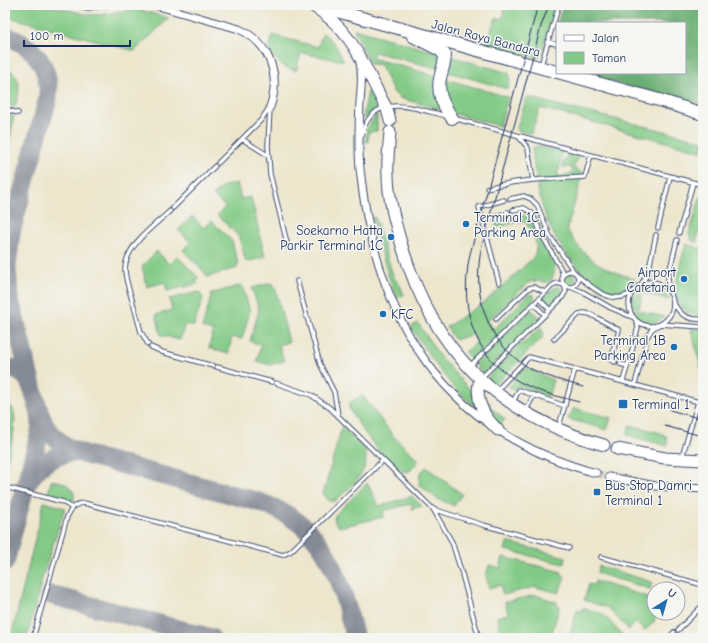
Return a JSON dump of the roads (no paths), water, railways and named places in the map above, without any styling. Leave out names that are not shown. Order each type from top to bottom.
[{"type":"main road","name":"Jalan Raya Bandara","points":[[315,5],[556,72]]},
{"type":"main road","points":[[403,30],[443,52],[445,58],[439,80],[440,99],[452,118]]},
{"type":"main road","points":[[565,74],[659,100],[703,114]]},
{"type":"street","points":[[155,5],[239,29],[253,37],[265,50],[274,71],[274,88],[270,107]]},
{"type":"street","points":[[311,5],[323,12],[344,32],[357,52],[386,106],[390,126],[389,186],[392,210],[405,258],[427,311],[465,363],[495,392],[524,413],[558,429],[604,445]]},
{"type":"street","points":[[357,52],[361,65],[362,84],[359,145],[365,210],[382,275],[410,338],[429,367],[454,395],[498,430],[543,455],[596,473]]},
{"type":"street","points":[[480,379],[479,398],[482,410],[498,430]]},
{"type":"street","points":[[617,449],[653,457],[681,460],[703,460]]},
{"type":"street","points":[[609,477],[656,486],[703,489]]},
{"type":"lane","points":[[74,5],[88,8],[111,5]]},
{"type":"lane","points":[[540,67],[559,5]]},
{"type":"lane","points":[[547,42],[556,44]]},
{"type":"lane","points":[[359,145],[366,122],[375,112],[386,106],[401,105],[703,185]]},
{"type":"lane","points":[[270,107],[261,120],[172,210],[134,246],[127,260],[126,274],[141,332],[150,345],[162,352],[274,383],[311,395],[322,401],[338,415],[432,509],[452,542],[478,634]]},
{"type":"lane","points":[[270,107],[270,174],[288,247]]},
{"type":"lane","points":[[5,109],[18,113]]},
{"type":"lane","points":[[516,135],[523,140],[528,148],[532,180]]},
{"type":"lane","points":[[242,139],[269,156]]},
{"type":"lane","points":[[487,188],[505,183],[585,177],[591,155]]},
{"type":"lane","points":[[658,228],[670,177]]},
{"type":"lane","points":[[679,233],[693,183]]},
{"type":"lane","points":[[510,199],[524,196],[531,199],[537,205],[550,236],[574,272],[611,298],[622,298],[640,285],[648,273],[656,235]]},
{"type":"lane","points":[[499,283],[479,207],[504,200]]},
{"type":"lane","points":[[480,379],[564,296],[566,291],[562,278],[562,271],[542,237],[532,213],[524,208],[513,210]]},
{"type":"lane","points":[[483,221],[508,212]]},
{"type":"lane","points":[[677,240],[668,277],[672,300],[678,311],[683,315],[695,320],[703,319]]},
{"type":"lane","points":[[562,278],[566,272],[574,272]]},
{"type":"lane","points":[[570,287],[577,284],[578,276]]},
{"type":"lane","points":[[297,281],[320,364],[334,392],[338,415]]},
{"type":"lane","points":[[465,363],[472,364],[557,282],[584,292],[611,308],[627,313],[645,326],[660,324],[703,327]]},
{"type":"lane","points":[[640,285],[646,283],[656,283],[670,293]]},
{"type":"lane","points":[[496,319],[529,288],[534,287],[545,292]]},
{"type":"lane","points":[[634,290],[629,303],[630,311],[638,327],[636,334]]},
{"type":"lane","points":[[539,299],[550,310]]},
{"type":"lane","points":[[647,337],[652,329],[660,324],[670,314],[672,300]]},
{"type":"lane","points":[[534,304],[545,315]]},
{"type":"lane","points":[[554,339],[577,316],[583,313],[590,314],[619,330],[611,360],[615,362]]},
{"type":"lane","points":[[623,381],[635,340]]},
{"type":"lane","points":[[635,384],[646,343]]},
{"type":"lane","points":[[495,392],[529,357],[703,403]]},
{"type":"lane","points":[[620,364],[628,366]]},
{"type":"lane","points":[[558,429],[575,369]]},
{"type":"lane","points":[[511,404],[519,390],[565,406]]},
{"type":"lane","points":[[524,413],[534,395]]},
{"type":"lane","points":[[681,460],[698,402]]},
{"type":"lane","points":[[33,638],[67,517],[72,508],[78,504],[84,503],[283,555],[291,551],[383,460]]},
{"type":"lane","points":[[5,487],[63,502],[72,508]]},
{"type":"lane","points":[[432,509],[483,525],[569,548]]},
{"type":"lane","points":[[601,557],[703,585]]},
{"type":"lane","points":[[669,638],[698,608],[703,606]]},
{"type":"tunnel","points":[[596,473],[609,477]]},
{"type":"tram line","points":[[538,5],[470,254],[466,293],[473,330],[481,346],[492,361],[506,373],[530,387],[579,402]]},
{"type":"tram line","points":[[549,5],[541,26],[482,245],[479,263],[479,281],[481,299],[486,316],[493,331],[503,346],[531,369],[550,377],[583,387]]},
{"type":"tram line","points":[[670,410],[702,419]]},
{"type":"tram line","points":[[665,426],[698,435]]},
{"type":"place","name":"Terminal 1C Parking Area","points":[[466,224]]},
{"type":"place","name":"Soekarno Hatta Parkir Terminal 1C","points":[[391,237]]},
{"type":"place","name":"Airport Cafetaria","points":[[684,279]]},
{"type":"place","name":"KFC","points":[[383,314]]},
{"type":"place","name":"Terminal 1B Parking Area","points":[[674,347]]},
{"type":"place","name":"Terminal 1","points":[[623,404]]},
{"type":"place","name":"Bus Stop Damri Terminal 1","points":[[597,492]]}]
